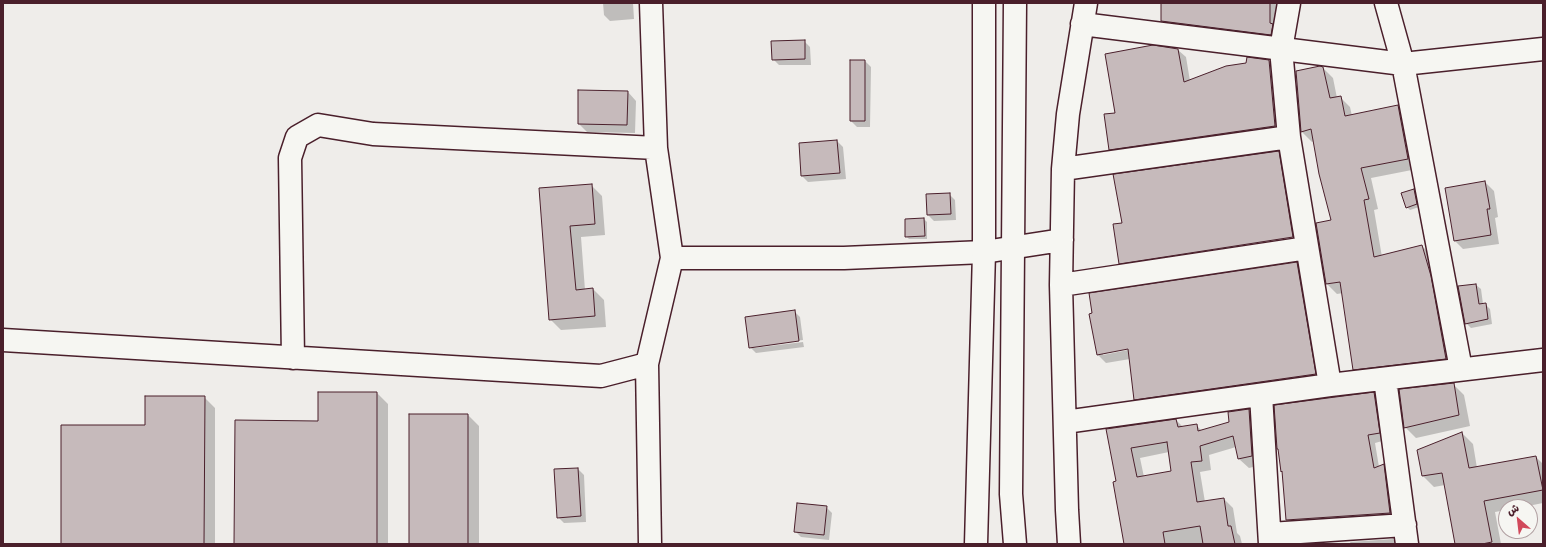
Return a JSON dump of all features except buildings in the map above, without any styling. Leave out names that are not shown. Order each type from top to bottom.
[{"type":"main road","points":[[650,544],[647,364],[672,258],[656,148],[651,3]]},
{"type":"main road","points":[[976,544],[984,252],[984,3]]},
{"type":"main road","points":[[1015,3],[1011,494],[1015,544]]},
{"type":"main road","points":[[1069,544],[1066,510],[1064,422],[1062,285],[1063,169],[1068,114],[1086,3]]},
{"type":"main road","points":[[1289,3],[1281,49],[1289,137],[1330,385]]},
{"type":"main road","points":[[1386,3],[1403,64],[1461,369]]},
{"type":"main road","points":[[1082,24],[1403,64],[1543,49]]},
{"type":"main road","points":[[293,358],[290,158],[297,137],[318,125],[372,134],[656,148]]},
{"type":"main road","points":[[1063,169],[1289,137]]},
{"type":"main road","points":[[672,258],[844,258],[984,252],[1062,240]]},
{"type":"main road","points":[[1062,285],[1307,248]]},
{"type":"main road","points":[[3,340],[601,376],[647,364]]},
{"type":"main road","points":[[1064,422],[1330,385],[1543,360]]},
{"type":"main road","points":[[1261,395],[1270,539],[1406,534],[1385,379]]}]
